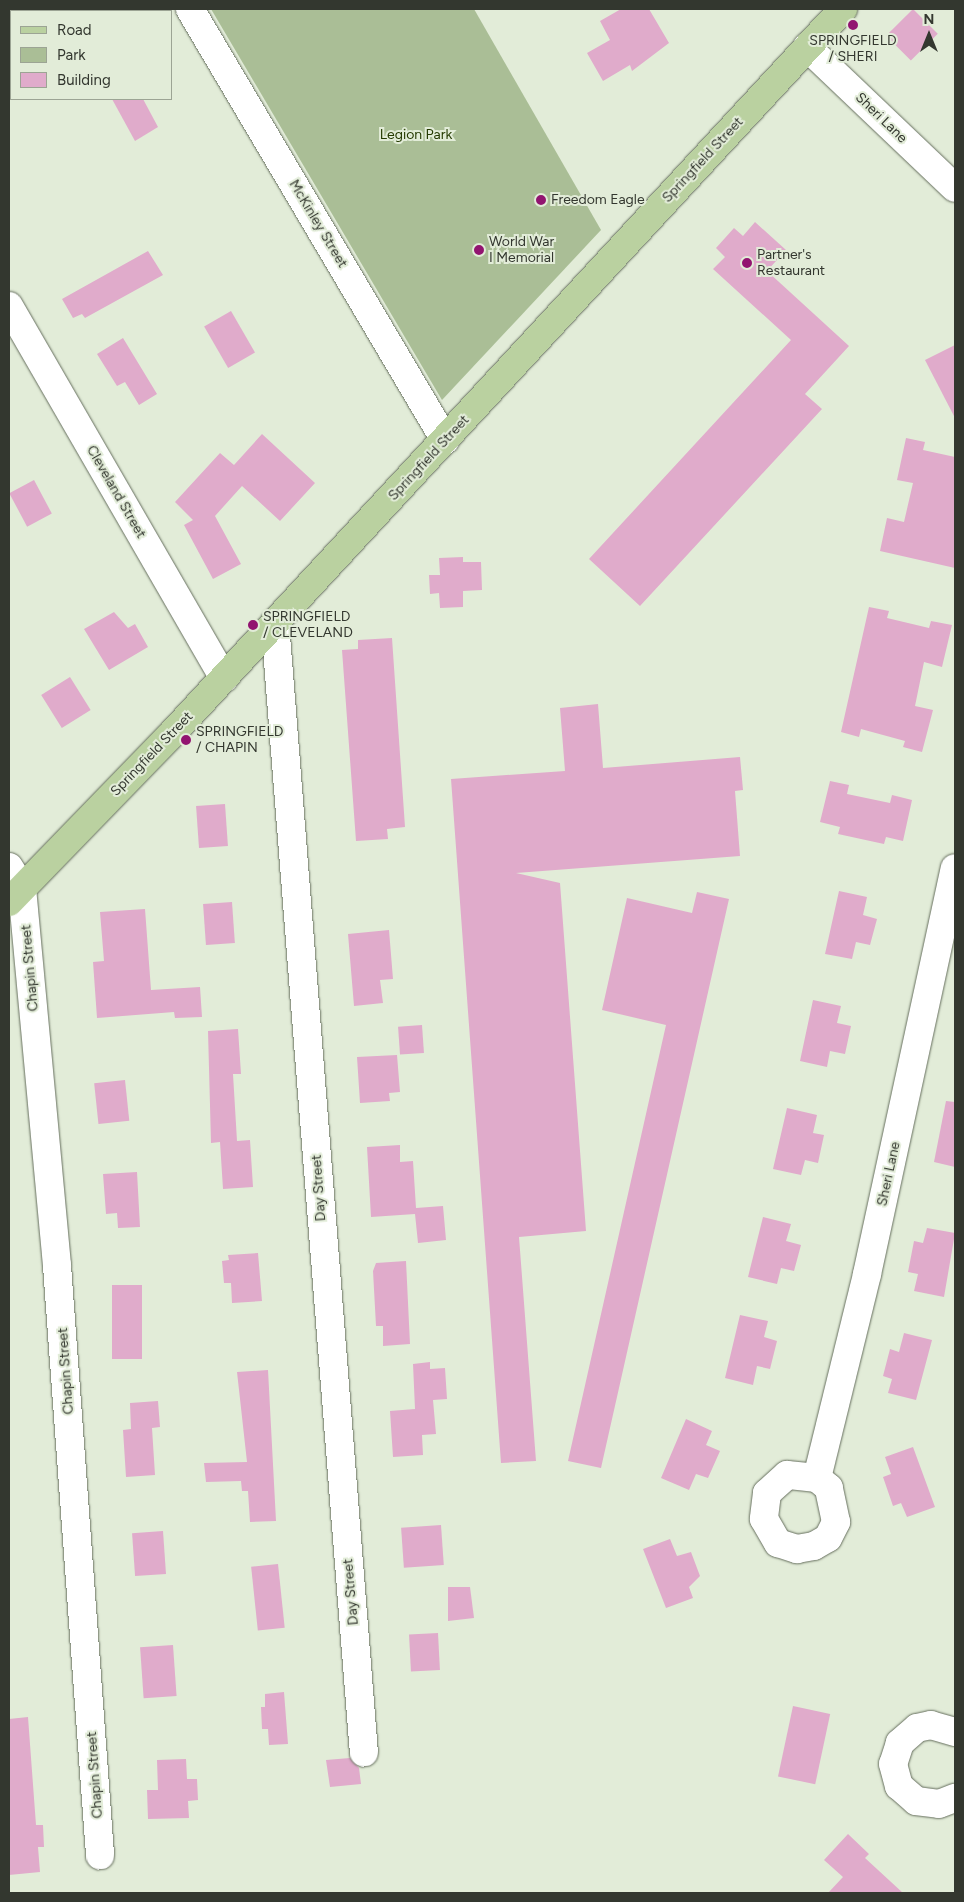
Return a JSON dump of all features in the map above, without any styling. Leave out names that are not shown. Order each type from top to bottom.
[{"type":"main road","name":"Springfield Street","points":[[13,886],[224,678],[276,623],[839,10]]},
{"type":"street","name":"McKinley Street","points":[[190,9],[445,440]]},
{"type":"street","name":"Sheri Lane","points":[[807,47],[955,188]]},
{"type":"street","name":"Cleveland Street","points":[[9,306],[224,678]]},
{"type":"street","name":"Day Street","points":[[276,623],[364,1753]]},
{"type":"street","name":"Sheri Lane","points":[[817,1478],[868,1274],[955,868]]},
{"type":"street","name":"Chapin Street","points":[[13,886],[59,1286],[100,1855]]},
{"type":"street","points":[[955,1732],[932,1725],[917,1728],[900,1742],[893,1764],[899,1786],[916,1801],[939,1804],[955,1798]]},
{"type":"green space","name":"Legion Park","points":[[211,9],[474,9],[601,230],[442,400]]},
{"type":"building","points":[[621,9],[649,9],[669,43],[632,71],[630,65],[603,81],[587,53],[610,40],[600,21]]},
{"type":"building","points":[[913,9],[938,34],[911,61],[886,36]]},
{"type":"building","points":[[113,100],[144,100],[158,127],[135,141]]},
{"type":"building","points":[[755,222],[786,250],[767,271],[849,346],[805,394],[822,409],[640,606],[589,559],[791,340],[713,269],[725,257],[716,248],[734,228],[743,236]]},
{"type":"building","points":[[148,251],[163,275],[85,318],[82,314],[73,318],[62,299]]},
{"type":"building","points":[[231,311],[255,353],[228,368],[204,326]]},
{"type":"building","points":[[123,338],[157,394],[139,405],[125,382],[117,386],[97,354]]},
{"type":"building","points":[[955,345],[955,418],[925,360]]},
{"type":"building","points":[[262,434],[315,483],[280,521],[242,486],[215,516],[241,564],[213,579],[184,525],[193,520],[175,502],[220,453],[234,465]]},
{"type":"building","points":[[906,438],[925,442],[923,450],[955,457],[955,568],[880,551],[887,518],[904,522],[913,483],[897,480]]},
{"type":"building","points":[[34,480],[52,514],[27,527],[9,493]]},
{"type":"building","points":[[463,557],[463,562],[481,562],[482,590],[463,591],[463,607],[440,608],[439,593],[430,594],[429,575],[440,575],[439,558]]},
{"type":"building","points":[[869,607],[889,611],[887,618],[929,628],[931,621],[952,625],[942,667],[924,662],[915,706],[933,710],[922,752],[903,747],[905,741],[861,729],[859,737],[841,732]]},
{"type":"building","points":[[114,612],[128,628],[135,624],[148,647],[109,670],[84,629]]},
{"type":"building","points":[[392,638],[405,827],[387,829],[388,839],[356,841],[342,650],[358,649],[358,640]]},
{"type":"building","points":[[70,677],[91,710],[62,728],[41,695]]},
{"type":"building","points":[[598,704],[603,768],[740,757],[743,790],[735,791],[740,856],[516,873],[560,883],[586,1231],[519,1237],[536,1461],[501,1463],[451,779],[565,771],[560,708]]},
{"type":"building","points":[[830,781],[849,785],[847,794],[890,803],[892,795],[912,800],[903,841],[886,837],[884,844],[838,834],[840,827],[820,822]]},
{"type":"building","points":[[225,804],[228,846],[199,848],[196,806]]},
{"type":"building","points":[[839,891],[867,897],[863,915],[877,919],[870,945],[856,942],[852,959],[825,954]]},
{"type":"building","points":[[697,892],[729,899],[601,1468],[568,1461],[666,1025],[602,1010],[627,898],[692,913]]},
{"type":"building","points":[[232,902],[235,943],[206,945],[203,904]]},
{"type":"building","points":[[145,909],[151,990],[200,987],[202,1017],[175,1018],[174,1012],[97,1018],[93,962],[104,961],[100,912]]},
{"type":"building","points":[[389,930],[393,979],[380,980],[383,1003],[354,1006],[348,934]]},
{"type":"building","points":[[813,1000],[841,1006],[837,1023],[851,1026],[845,1054],[830,1051],[827,1067],[800,1061]]},
{"type":"building","points":[[422,1025],[424,1053],[400,1055],[398,1027]]},
{"type":"building","points":[[238,1029],[241,1074],[233,1074],[237,1141],[250,1140],[253,1187],[223,1189],[220,1142],[211,1143],[208,1031]]},
{"type":"building","points":[[397,1055],[400,1092],[389,1093],[390,1101],[360,1103],[357,1057]]},
{"type":"building","points":[[125,1080],[129,1121],[98,1124],[94,1083]]},
{"type":"building","points":[[946,1101],[955,1102],[955,1167],[934,1162]]},
{"type":"building","points":[[787,1108],[817,1115],[813,1133],[824,1135],[818,1163],[805,1160],[801,1175],[773,1169]]},
{"type":"building","points":[[400,1145],[400,1162],[413,1161],[416,1208],[443,1206],[446,1240],[418,1243],[415,1214],[371,1217],[367,1147]]},
{"type":"building","points":[[137,1172],[140,1227],[118,1228],[117,1213],[106,1214],[103,1174]]},
{"type":"building","points":[[763,1217],[791,1224],[786,1241],[801,1245],[794,1271],[781,1268],[777,1284],[748,1277]]},
{"type":"building","points":[[927,1228],[955,1233],[944,1297],[914,1291],[918,1274],[908,1272],[914,1241],[923,1243]]},
{"type":"building","points":[[258,1253],[262,1301],[232,1303],[231,1283],[224,1283],[222,1261],[229,1260],[228,1255]]},
{"type":"building","points":[[406,1261],[410,1344],[383,1346],[383,1326],[376,1326],[373,1271],[376,1263]]},
{"type":"building","points":[[112,1285],[142,1285],[142,1359],[112,1359]]},
{"type":"building","points":[[740,1315],[768,1321],[764,1337],[777,1341],[770,1369],[757,1366],[753,1385],[725,1378]]},
{"type":"building","points":[[904,1333],[932,1340],[916,1400],[888,1393],[892,1379],[883,1376],[890,1349],[899,1352]]},
{"type":"building","points":[[430,1362],[430,1369],[445,1368],[447,1399],[433,1400],[436,1434],[422,1435],[423,1455],[393,1457],[390,1411],[415,1409],[413,1364]]},
{"type":"building","points":[[268,1370],[276,1521],[250,1522],[248,1491],[242,1491],[241,1481],[206,1482],[204,1463],[247,1462],[237,1372]]},
{"type":"building","points":[[158,1401],[160,1427],[152,1428],[155,1475],[126,1477],[123,1430],[131,1429],[130,1403]]},
{"type":"building","points":[[686,1419],[712,1431],[706,1445],[720,1451],[708,1478],[696,1474],[689,1490],[661,1478]]},
{"type":"building","points":[[913,1447],[935,1507],[907,1517],[901,1503],[893,1506],[883,1477],[891,1474],[885,1457]]},
{"type":"building","points":[[441,1525],[444,1565],[404,1568],[401,1528]]},
{"type":"building","points":[[163,1531],[166,1574],[135,1576],[132,1533]]},
{"type":"building","points":[[670,1539],[677,1556],[691,1552],[700,1576],[689,1587],[693,1598],[666,1608],[643,1549]]},
{"type":"building","points":[[278,1564],[285,1628],[258,1630],[251,1567]]},
{"type":"building","points":[[448,1587],[470,1587],[474,1618],[448,1621]]},
{"type":"building","points":[[438,1633],[440,1670],[411,1671],[409,1635]]},
{"type":"building","points":[[173,1645],[177,1696],[144,1698],[140,1647]]},
{"type":"building","points":[[284,1692],[288,1744],[269,1745],[268,1729],[262,1729],[261,1707],[265,1707],[265,1694]]},
{"type":"building","points":[[793,1706],[830,1714],[815,1784],[778,1776]]},
{"type":"building","points":[[28,1717],[36,1825],[43,1825],[44,1847],[38,1847],[40,1872],[9,1875],[9,1719]]},
{"type":"building","points":[[350,1758],[359,1768],[361,1784],[330,1787],[326,1760]]},
{"type":"building","points":[[186,1759],[187,1779],[197,1779],[198,1800],[188,1801],[189,1818],[148,1819],[147,1790],[158,1790],[157,1760]]},
{"type":"building","points":[[848,1834],[869,1854],[865,1858],[903,1893],[828,1893],[843,1877],[824,1860]]},
{"type":"place","name":"SPRINGFIELD / SHERI","points":[[853,25]]},
{"type":"place","name":"Freedom Eagle","points":[[541,200]]},
{"type":"place","name":"World War I Memorial","points":[[479,250]]},
{"type":"place","name":"Partner's Restaurant","points":[[747,263]]},
{"type":"place","name":"SPRINGFIELD / CLEVELAND","points":[[253,625]]},
{"type":"place","name":"SPRINGFIELD / CHAPIN","points":[[186,740]]}]
